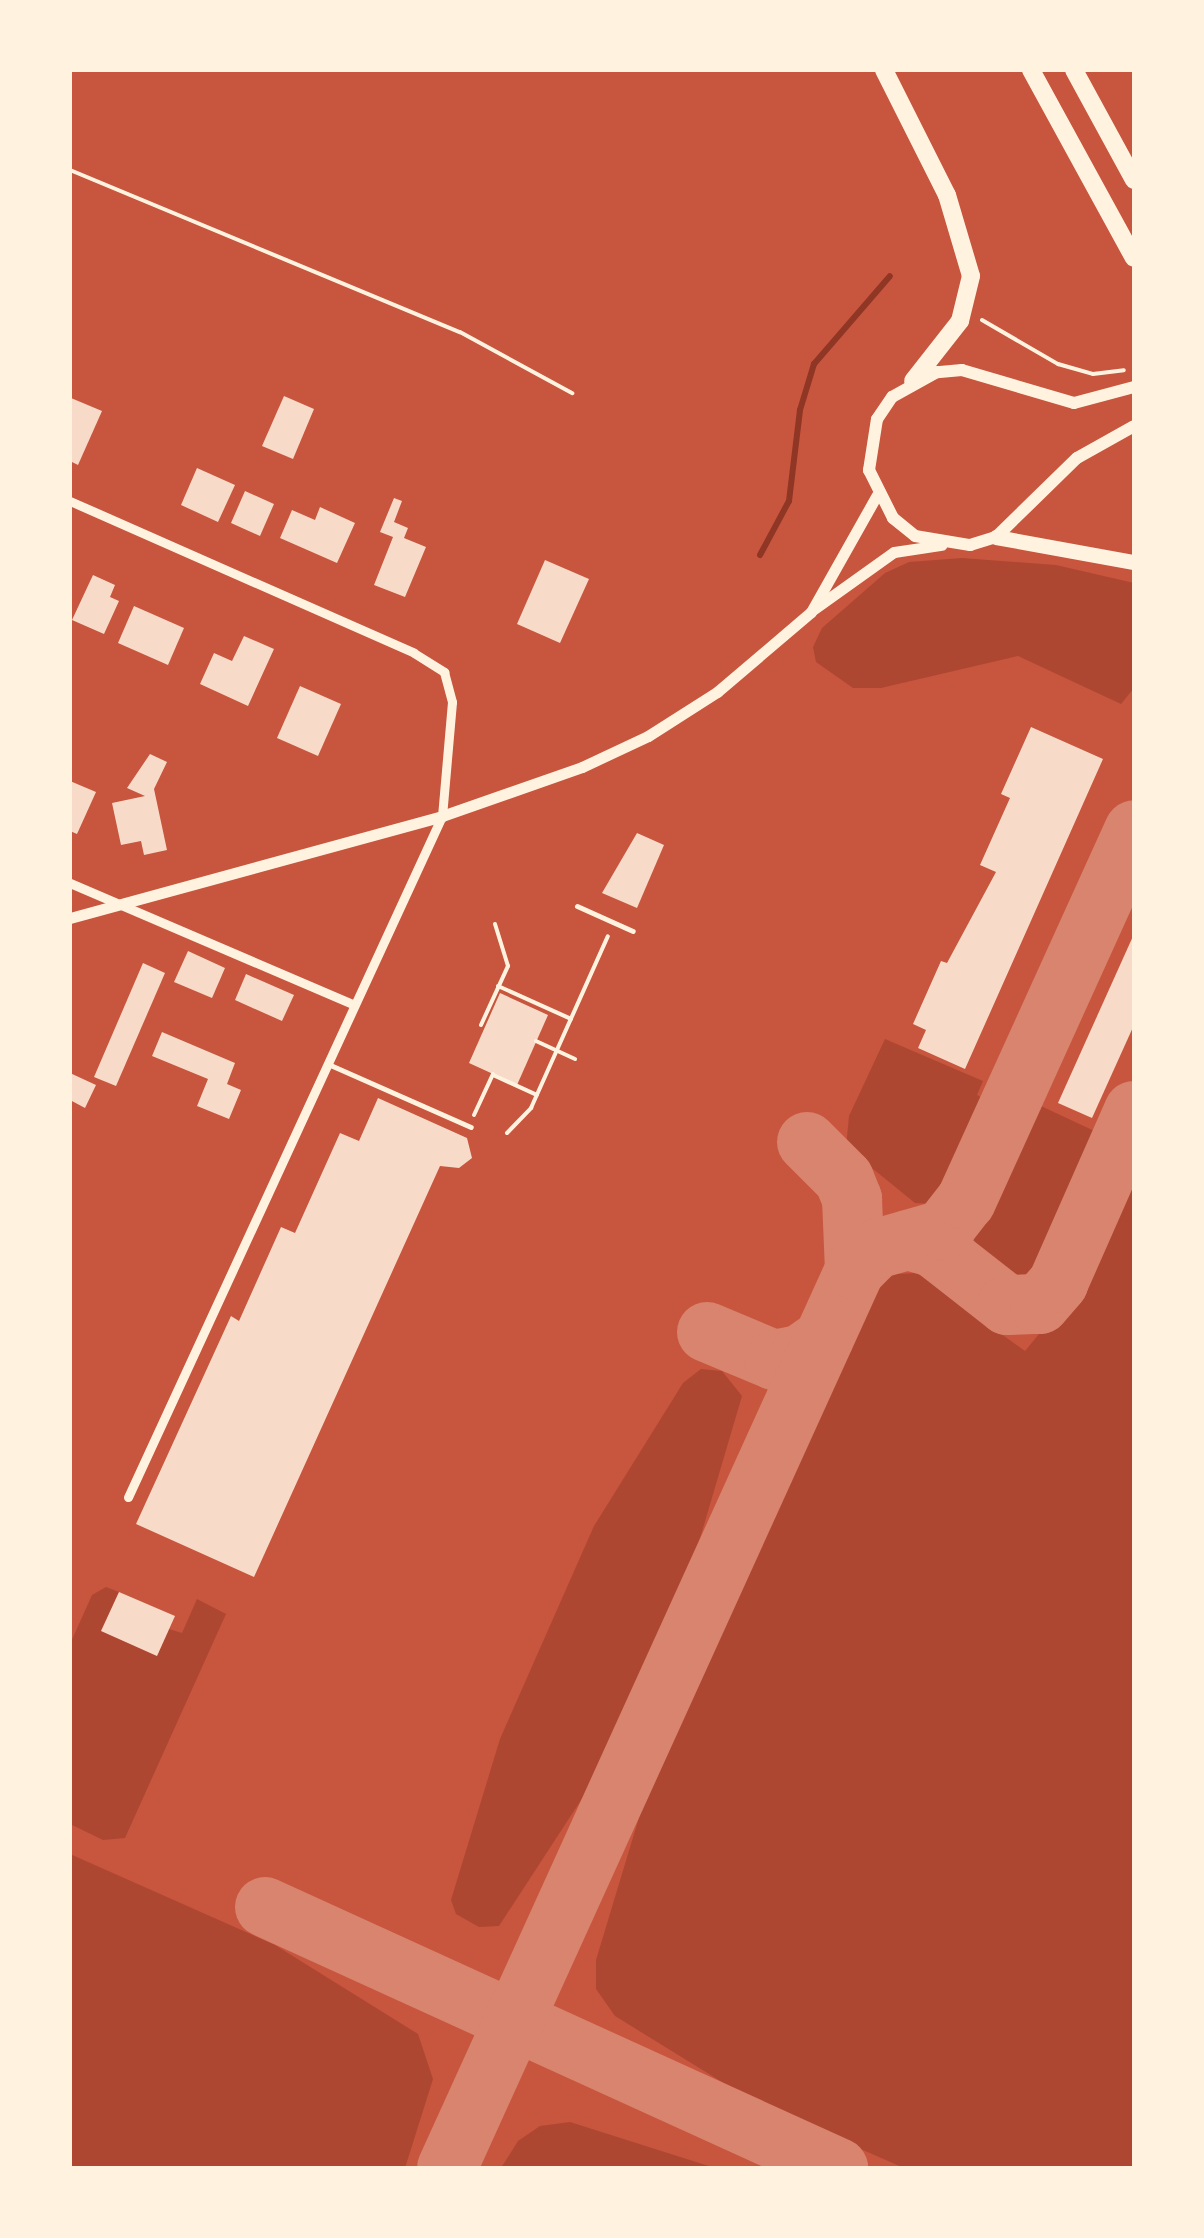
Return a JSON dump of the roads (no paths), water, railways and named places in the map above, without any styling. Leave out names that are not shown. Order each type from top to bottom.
[{"type":"highway","points":[[884,70],[946,195],[971,276],[960,321],[912,381]]},
{"type":"highway","points":[[1031,70],[1134,258]]},
{"type":"highway","points":[[1074,70],[1134,180]]},
{"type":"highway","points":[[996,537],[1134,562]]},
{"type":"main road","points":[[1134,387],[1074,403],[962,370],[912,381],[877,419],[869,457],[876,495],[914,536],[941,544],[996,537],[1078,458],[1134,426]]},
{"type":"street","points":[[810,612],[876,495]]},
{"type":"street","points":[[70,501],[444,672],[452,702],[442,816],[325,1062],[128,1496]]},
{"type":"street","points":[[70,918],[442,816],[582,767],[648,736],[717,692],[810,612],[894,552],[941,544]]},
{"type":"street","points":[[70,883],[352,1004]]},
{"type":"lane","points":[[577,906],[633,931]]},
{"type":"lane","points":[[325,1062],[470,1127]]},
{"type":"waterway","points":[[760,555],[789,501],[800,410],[814,364],[890,276]]}]
